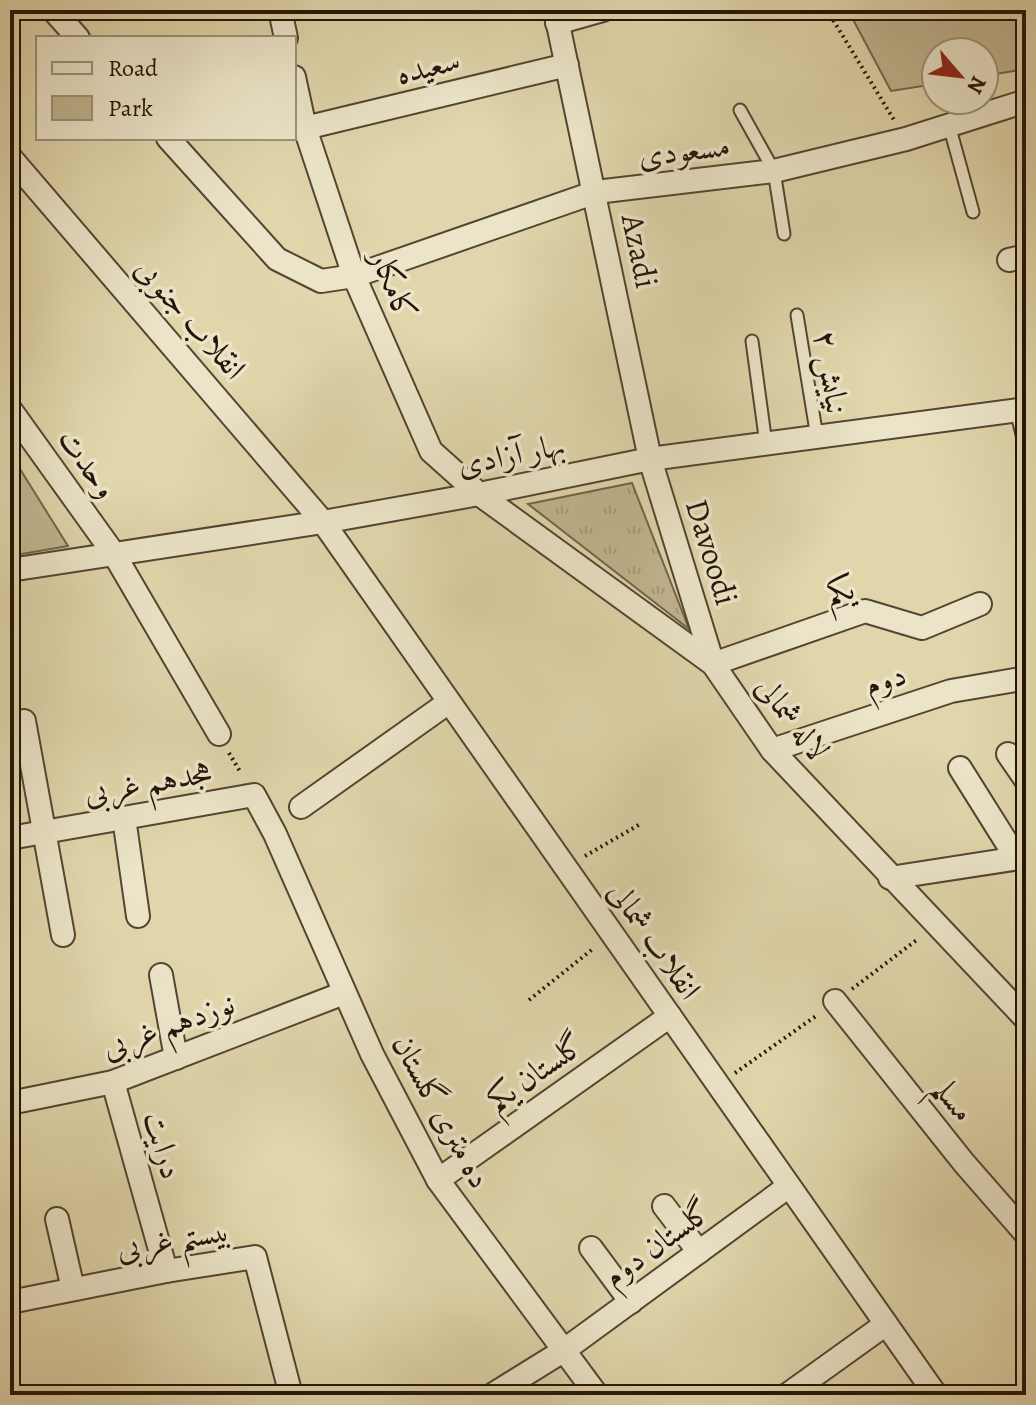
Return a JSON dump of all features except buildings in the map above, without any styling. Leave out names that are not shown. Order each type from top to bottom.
[{"type":"street","points":[[53,10],[76,36]]},
{"type":"street","points":[[280,10],[286,36]]},
{"type":"street","points":[[556,17],[603,10]]},
{"type":"street","name":"Azadi","points":[[556,17],[596,192],[650,459]]},
{"type":"street","name":"سعیده","points":[[305,128],[567,65]]},
{"type":"street","name":"کامکار","points":[[296,86],[305,128],[354,276],[431,451],[479,494]]},
{"type":"street","name":"مسعودی","points":[[170,140],[277,259],[321,281],[354,276],[596,192],[774,171],[906,139],[1026,101]]},
{"type":"street","name":"انقلاب جنوبی","points":[[10,157],[323,522]]},
{"type":"street","name":"وحدت","points":[[10,409],[114,554]]},
{"type":"street","name":"بهار آزادی","points":[[10,570],[323,522],[650,459],[1021,409]]},
{"type":"street","name":"Davoodi","points":[[650,459],[713,664]]},
{"type":"street","name":"لاله شمالی","points":[[479,494],[713,664],[772,750],[1026,1019]]},
{"type":"street","name":"انقلاب شمالی","points":[[323,522],[936,1395]]},
{"type":"street","points":[[114,554],[219,734]]},
{"type":"street","name":"یکم","points":[[713,664],[865,611],[922,628],[980,604]]},
{"type":"street","name":"دوم","points":[[772,750],[951,691],[1021,679]]},
{"type":"street","points":[[301,807],[449,702]]},
{"type":"street","points":[[24,721],[63,935]]},
{"type":"street","points":[[1008,754],[1026,780]]},
{"type":"street","points":[[890,878],[1022,858],[960,768]]},
{"type":"street","name":"هجدهم غربی","points":[[10,838],[254,795],[275,834]]},
{"type":"street","points":[[124,818],[138,916]]},
{"type":"street","name":"ده متری گلستان","points":[[275,834],[372,1054],[438,1180],[597,1395]]},
{"type":"street","points":[[161,975],[176,1058]]},
{"type":"street","name":"نوزدهم غربی","points":[[10,1103],[113,1082],[344,993]]},
{"type":"street","name":"مسلم","points":[[835,1001],[964,1163],[1026,1234]]},
{"type":"street","name":"گلستان یکم","points":[[438,1180],[670,1016]]},
{"type":"street","name":"درایت","points":[[113,1082],[166,1271]]},
{"type":"street","name":"گلستان دوم","points":[[492,1395],[563,1351],[789,1186]]},
{"type":"street","points":[[664,1206],[699,1252]]},
{"type":"street","points":[[57,1219],[73,1289]]},
{"type":"street","points":[[591,1248],[631,1302]]},
{"type":"street","name":"بیستم غربی","points":[[10,1302],[255,1257],[291,1395]]},
{"type":"street","points":[[787,1395],[886,1324]]},
{"type":"lane","points":[[740,110],[774,171],[784,234]]},
{"type":"lane","points":[[949,125],[973,212]]},
{"type":"lane","name":"نیایش ۲","points":[[797,315],[817,437]]},
{"type":"lane","points":[[752,341],[766,444]]},
{"type":"lane","points":[[1021,409],[1026,451]]},
{"type":"path","points":[[827,10],[906,139]]},
{"type":"path","points":[[219,734],[254,795]]},
{"type":"path","points":[[565,868],[642,823]]},
{"type":"path","points":[[529,1000],[612,934]]},
{"type":"green space","points":[[848,10],[1026,10],[1026,69],[1000,73],[1000,36],[920,36],[920,86],[891,91]]},
{"type":"green space","points":[[10,453],[68,546],[10,556]]},
{"type":"green space","points":[[632,483],[689,629],[528,504]]}]
